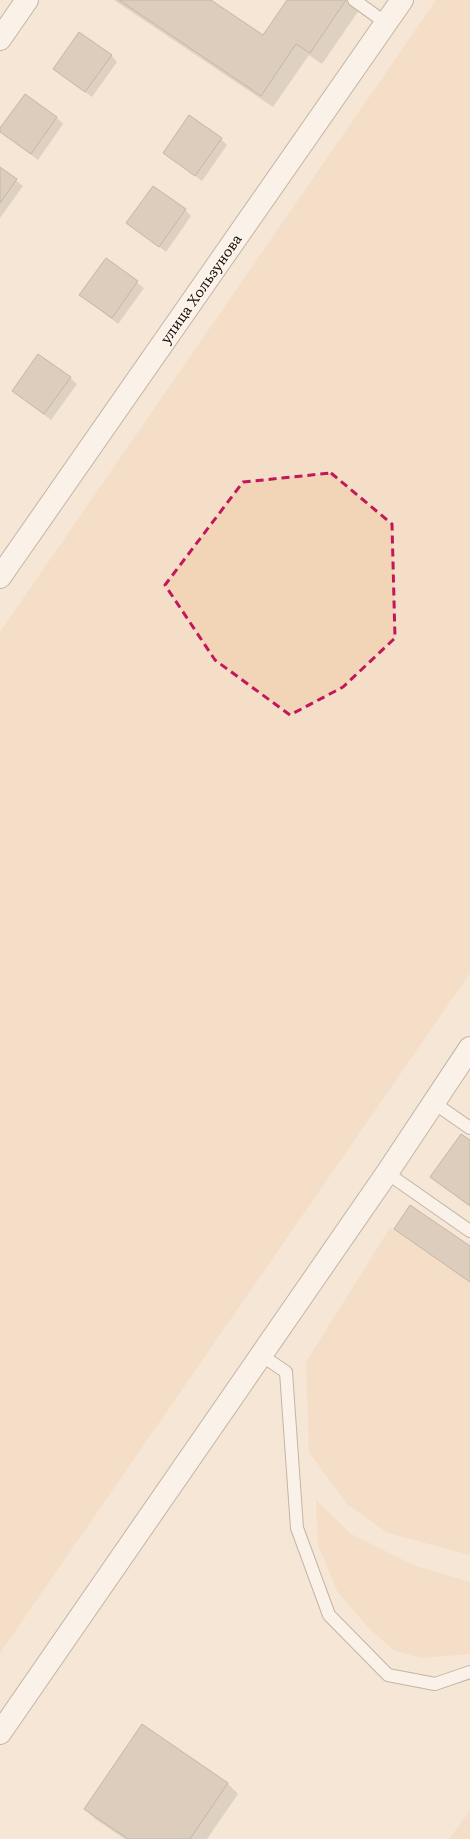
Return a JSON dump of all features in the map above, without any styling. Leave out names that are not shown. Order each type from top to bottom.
[{"type":"main road","points":[[0,40],[27,0]]},
{"type":"main road","name":"улица Хользунова","points":[[0,577],[402,0]]},
{"type":"main road","points":[[0,1733],[387,1173],[470,1048]]},
{"type":"lane","points":[[354,0],[386,23]]},
{"type":"lane","points":[[434,1103],[470,1128]]},
{"type":"lane","points":[[387,1173],[470,1231]]},
{"type":"lane","points":[[261,1355],[286,1372],[297,1528],[329,1615],[388,1675],[435,1684],[470,1672]]},
{"type":"highlighted area","points":[[331,473],[392,524],[395,638],[343,687],[290,715],[215,660],[165,585],[243,482]]},
{"type":"shaded area","points":[[436,0],[470,0],[470,973],[0,1653],[0,632]]},
{"type":"shaded area","points":[[390,1228],[394,1229],[470,1282],[470,1555],[388,1533],[347,1504],[309,1452],[306,1362]]},
{"type":"shaded area","points":[[316,1500],[351,1534],[413,1565],[470,1582],[470,1654],[421,1658],[393,1650],[368,1627],[337,1591],[318,1544]]},
{"type":"shaded area","points":[[470,1811],[470,1839],[449,1839]]},
{"type":"building","points":[[119,0],[211,0],[263,35],[287,0],[346,0],[310,53],[296,44],[261,96]]},
{"type":"building","points":[[79,32],[112,55],[85,92],[53,69]]},
{"type":"building","points":[[25,94],[57,117],[31,154],[0,132],[0,128]]},
{"type":"building","points":[[189,115],[222,138],[195,176],[163,153]]},
{"type":"building","points":[[0,167],[17,179],[0,203]]},
{"type":"building","points":[[153,186],[186,209],[159,247],[126,223]]},
{"type":"building","points":[[106,258],[138,281],[112,318],[79,295]]},
{"type":"building","points":[[38,354],[71,377],[44,414],[12,391]]},
{"type":"building","points":[[461,1134],[470,1140],[470,1206],[430,1177]]},
{"type":"building","points":[[410,1205],[470,1246],[470,1282],[394,1229]]},
{"type":"building","points":[[142,1724],[228,1783],[190,1839],[128,1839],[84,1809]]}]
